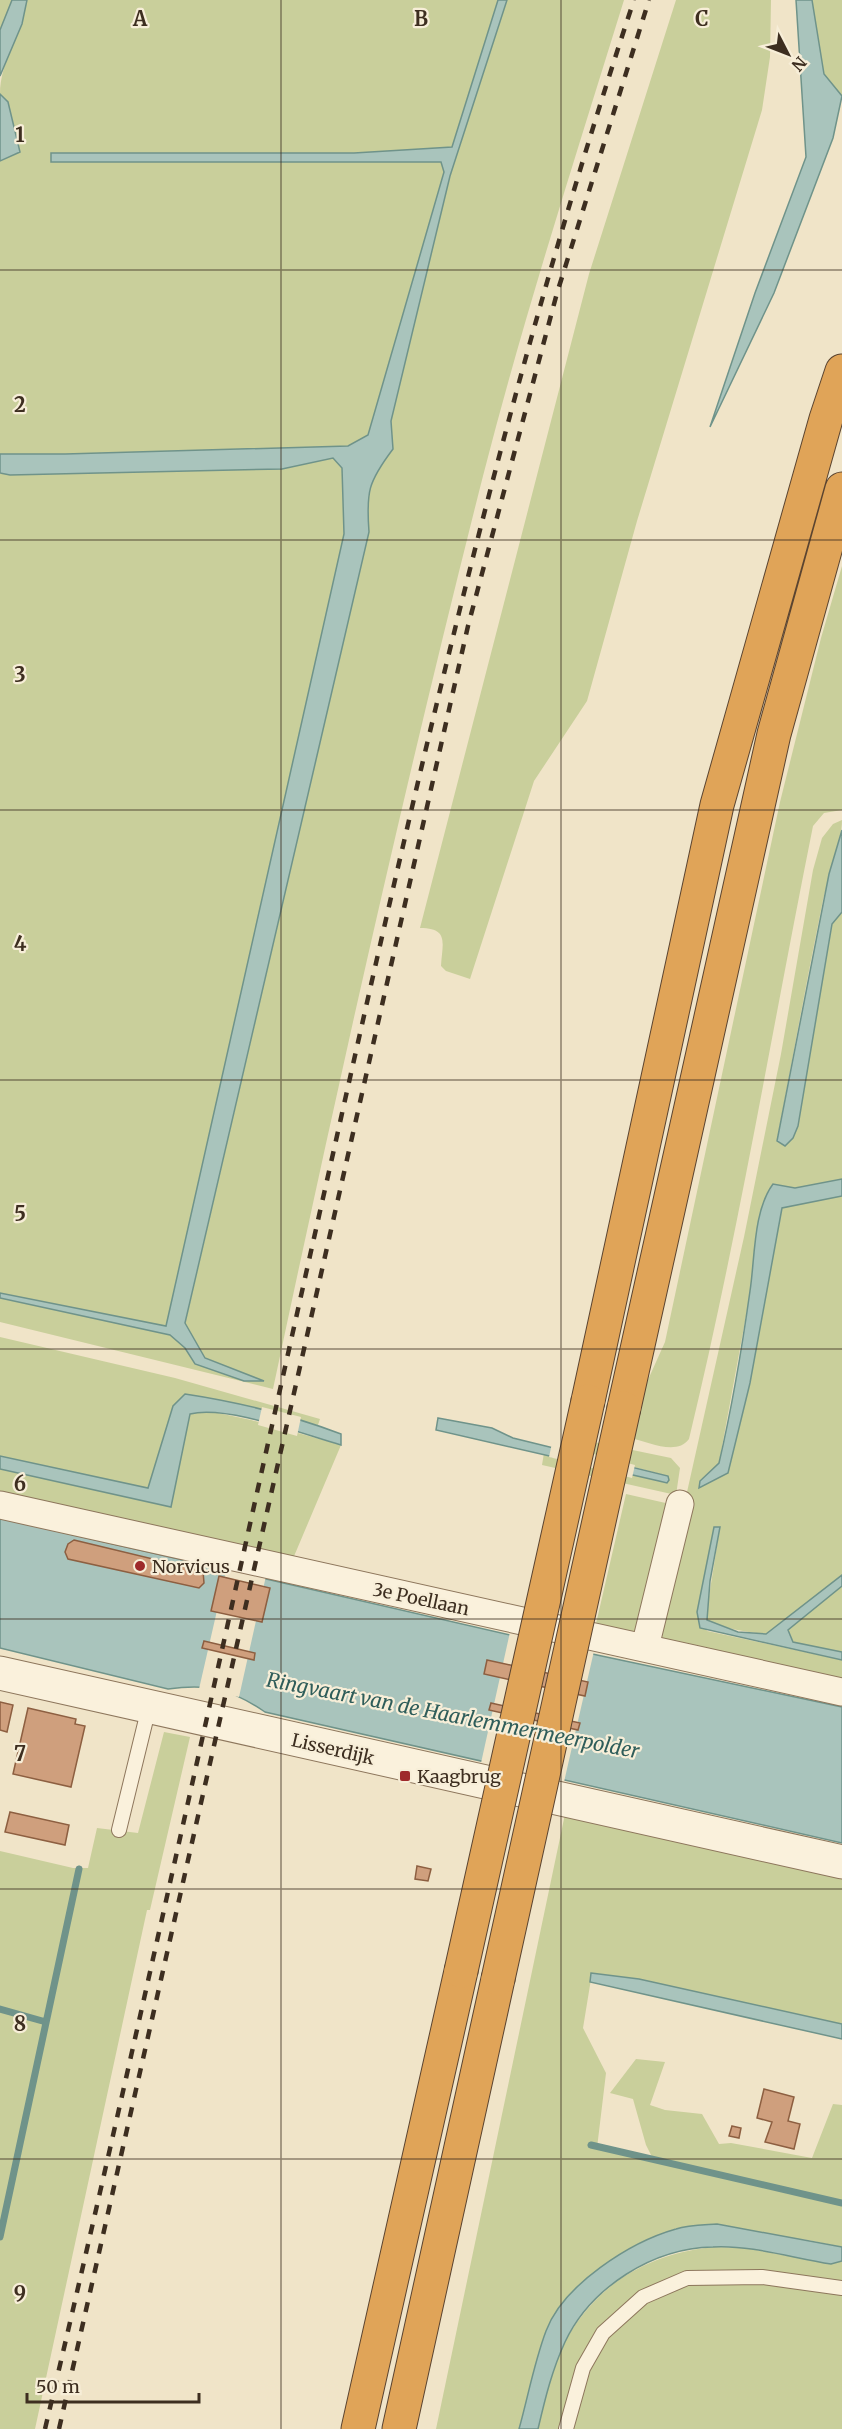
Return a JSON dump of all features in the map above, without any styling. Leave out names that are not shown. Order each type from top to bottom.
[{"type":"highway","points":[[358,2429],[588,1401],[717,805],[826,419],[842,371]]},
{"type":"highway","points":[[399,2429],[774,734],[842,489]]},
{"type":"street","points":[[645,1647],[680,1504]]},
{"type":"street","name":"3e Poellaan","points":[[0,1505],[842,1692]]},
{"type":"street","name":"Lisserdijk","points":[[0,1673],[842,1862]]},
{"type":"lane","points":[[119,1830],[149,1707]]},
{"type":"lane","points":[[566,2429],[584,2368],[603,2333],[643,2297],[687,2278],[762,2277],[842,2288]]},
{"type":"green space","points":[[0,0],[12,0],[0,30]]},
{"type":"green space","points":[[27,0],[498,0],[452,147],[354,153],[51,153],[52,162],[441,162],[444,172],[368,435],[348,446],[0,454],[0,161],[20,151],[8,102],[0,94],[3,70]]},
{"type":"green space","points":[[507,0],[624,0],[533,297],[483,476],[374,931],[273,1389],[0,1322],[0,1298],[170,1335],[185,1348],[195,1364],[261,1380],[205,1358],[185,1324],[369,532],[370,488],[378,470],[393,449],[391,421],[450,176]]},
{"type":"green space","points":[[676,0],[771,0],[770,57],[762,110],[637,521],[587,701],[534,781],[470,979],[446,971],[441,966],[443,944],[440,934],[430,929],[420,928],[589,274]]},
{"type":"green space","points":[[812,0],[842,0],[842,97],[824,74]]},
{"type":"green space","points":[[333,458],[342,468],[344,534],[166,1326],[0,1293],[0,474],[282,469]]},
{"type":"green space","points":[[842,566],[842,810],[824,813],[813,826],[739,1210],[689,1439],[677,1447],[662,1446],[631,1438],[638,1402],[665,1342],[780,802],[821,638]]},
{"type":"green space","points":[[842,820],[840,839],[822,905],[777,1140],[798,1126],[832,924],[842,912],[842,1179],[795,1188],[773,1184],[760,1219],[750,1294],[719,1463],[700,1481],[728,1473],[750,1383],[782,1207],[842,1196],[842,1575],[766,1634],[736,1630],[714,1623],[707,1620],[707,1609],[720,1527],[697,1612],[707,1631],[842,1660],[842,1686],[663,1639],[660,1628],[662,1604],[744,1237],[781,1054],[813,870],[822,838],[833,824]]},
{"type":"green space","points":[[0,1337],[175,1378],[320,1419],[318,1425],[173,1407],[148,1488],[0,1456]]},
{"type":"green space","points":[[204,1410],[251,1420],[341,1445],[292,1561],[0,1495],[0,1469],[171,1507],[189,1414]]},
{"type":"green space","points":[[565,1436],[671,1458],[680,1468],[676,1495],[542,1465],[544,1453],[659,1481],[668,1476],[562,1448]]},
{"type":"green space","points":[[626,1494],[670,1504],[635,1636],[595,1628]]},
{"type":"green space","points":[[842,1586],[842,1652],[793,1642],[788,1630]]},
{"type":"green space","points":[[164,1732],[190,1737],[150,1910],[147,1910],[35,2429],[0,2429],[0,1851],[73,1868],[88,1868],[97,1828],[138,1833]]},
{"type":"green space","points":[[565,1814],[842,1875],[842,2024],[639,1979],[592,1973],[583,2028],[606,2073],[597,2148],[654,2161],[646,2145],[633,2099],[610,2093],[636,2059],[665,2062],[650,2105],[665,2110],[702,2114],[719,2144],[731,2143],[812,2158],[833,2104],[842,2105],[842,2247],[808,2240],[677,2228],[638,2244],[584,2281],[564,2303],[546,2330],[519,2429],[436,2429]]},
{"type":"green space","points":[[713,2247],[746,2248],[831,2264],[842,2261],[842,2429],[538,2429],[552,2371],[563,2345],[594,2301],[613,2284],[659,2259]]},
{"type":"water","points":[[12,0],[27,0],[22,24],[0,76],[0,30]]},
{"type":"water","points":[[498,0],[507,0],[450,176],[391,421],[393,449],[378,470],[370,488],[369,532],[185,1323],[205,1358],[264,1381],[244,1381],[195,1364],[185,1348],[170,1335],[0,1298],[0,1293],[166,1326],[344,534],[342,468],[333,458],[282,469],[10,475],[0,473],[0,454],[348,446],[368,435],[444,172],[441,162],[51,162],[51,153],[354,153],[452,147]]},
{"type":"water","points":[[796,0],[812,0],[824,74],[842,96],[833,138],[774,293],[710,427],[755,293],[806,157]]},
{"type":"water","points":[[0,94],[8,102],[20,152],[0,161]]},
{"type":"water","points":[[842,830],[842,912],[832,924],[798,1126],[793,1138],[785,1146],[777,1141],[829,874]]},
{"type":"water","points":[[842,1179],[842,1196],[782,1208],[750,1383],[728,1473],[699,1488],[700,1481],[719,1463],[740,1356],[758,1221],[766,1195],[773,1184],[795,1188]]},
{"type":"water","points":[[185,1394],[244,1405],[303,1421],[341,1434],[341,1445],[244,1417],[206,1412],[190,1414],[171,1507],[0,1469],[0,1456],[148,1488],[173,1406]]},
{"type":"water","points":[[438,1418],[492,1428],[513,1438],[668,1476],[669,1480],[667,1483],[436,1430]]},
{"type":"water","name":"Ringvaart van de Haarlemmermeerpolder","points":[[0,1518],[597,1655],[842,1707],[842,1843],[265,1712],[241,1698],[219,1690],[196,1687],[168,1689],[0,1648]]},
{"type":"water","points":[[714,1527],[720,1527],[710,1581],[707,1620],[738,1632],[766,1634],[842,1575],[842,1586],[788,1630],[793,1642],[842,1652],[842,1660],[700,1628],[697,1612]]},
{"type":"water","points":[[591,1973],[639,1979],[842,2024],[842,2039],[590,1982]]},
{"type":"water","points":[[717,2224],[842,2247],[842,2261],[831,2264],[757,2250],[713,2247],[690,2249],[647,2263],[626,2274],[607,2288],[576,2322],[556,2363],[538,2429],[519,2429],[546,2331],[567,2297],[600,2268],[639,2244],[681,2228]]},
{"type":"pier","points":[[262,1407],[301,1417],[297,1436],[258,1425]]},
{"type":"pier","points":[[552,1443],[635,1465],[632,1478],[549,1457]]},
{"type":"pier","points":[[227,1567],[266,1576],[239,1697],[199,1689]]},
{"type":"pier","points":[[510,1632],[594,1651],[564,1782],[481,1763]]},
{"type":"building","name":"Norvicus","points":[[74,1540],[203,1571],[204,1583],[199,1588],[68,1559],[65,1552],[68,1544]]},
{"type":"building","points":[[219,1576],[270,1588],[262,1622],[211,1611]]},
{"type":"building","points":[[204,1641],[255,1653],[254,1660],[202,1648]]},
{"type":"building","points":[[487,1660],[588,1682],[585,1696],[484,1674]]},
{"type":"building","points":[[0,1702],[13,1705],[7,1732],[0,1730]]},
{"type":"building","points":[[491,1703],[580,1723],[578,1730],[489,1710]]},
{"type":"building","points":[[28,1708],[76,1719],[75,1724],[85,1726],[71,1787],[13,1774]]},
{"type":"building","points":[[10,1812],[69,1825],[65,1845],[5,1832]]},
{"type":"building","points":[[417,1866],[431,1869],[428,1881],[415,1879]]},
{"type":"building","points":[[764,2089],[794,2097],[788,2121],[800,2124],[794,2149],[765,2142],[772,2122],[757,2118]]},
{"type":"building","points":[[732,2126],[741,2128],[739,2138],[729,2136]]},
{"type":"waterway","points":[[0,2237],[79,1869]]},
{"type":"waterway","points":[[0,2009],[46,2022]]},
{"type":"waterway","points":[[591,2145],[842,2203]]},
{"type":"railway","points":[[45,2429],[431,726],[467,579],[545,288],[634,0]]},
{"type":"railway","points":[[59,2429],[468,626],[557,293],[649,0]]},
{"type":"place","name":"Norvicus","points":[[140,1566]]},
{"type":"place","name":"Kaagbrug","points":[[405,1776]]}]
